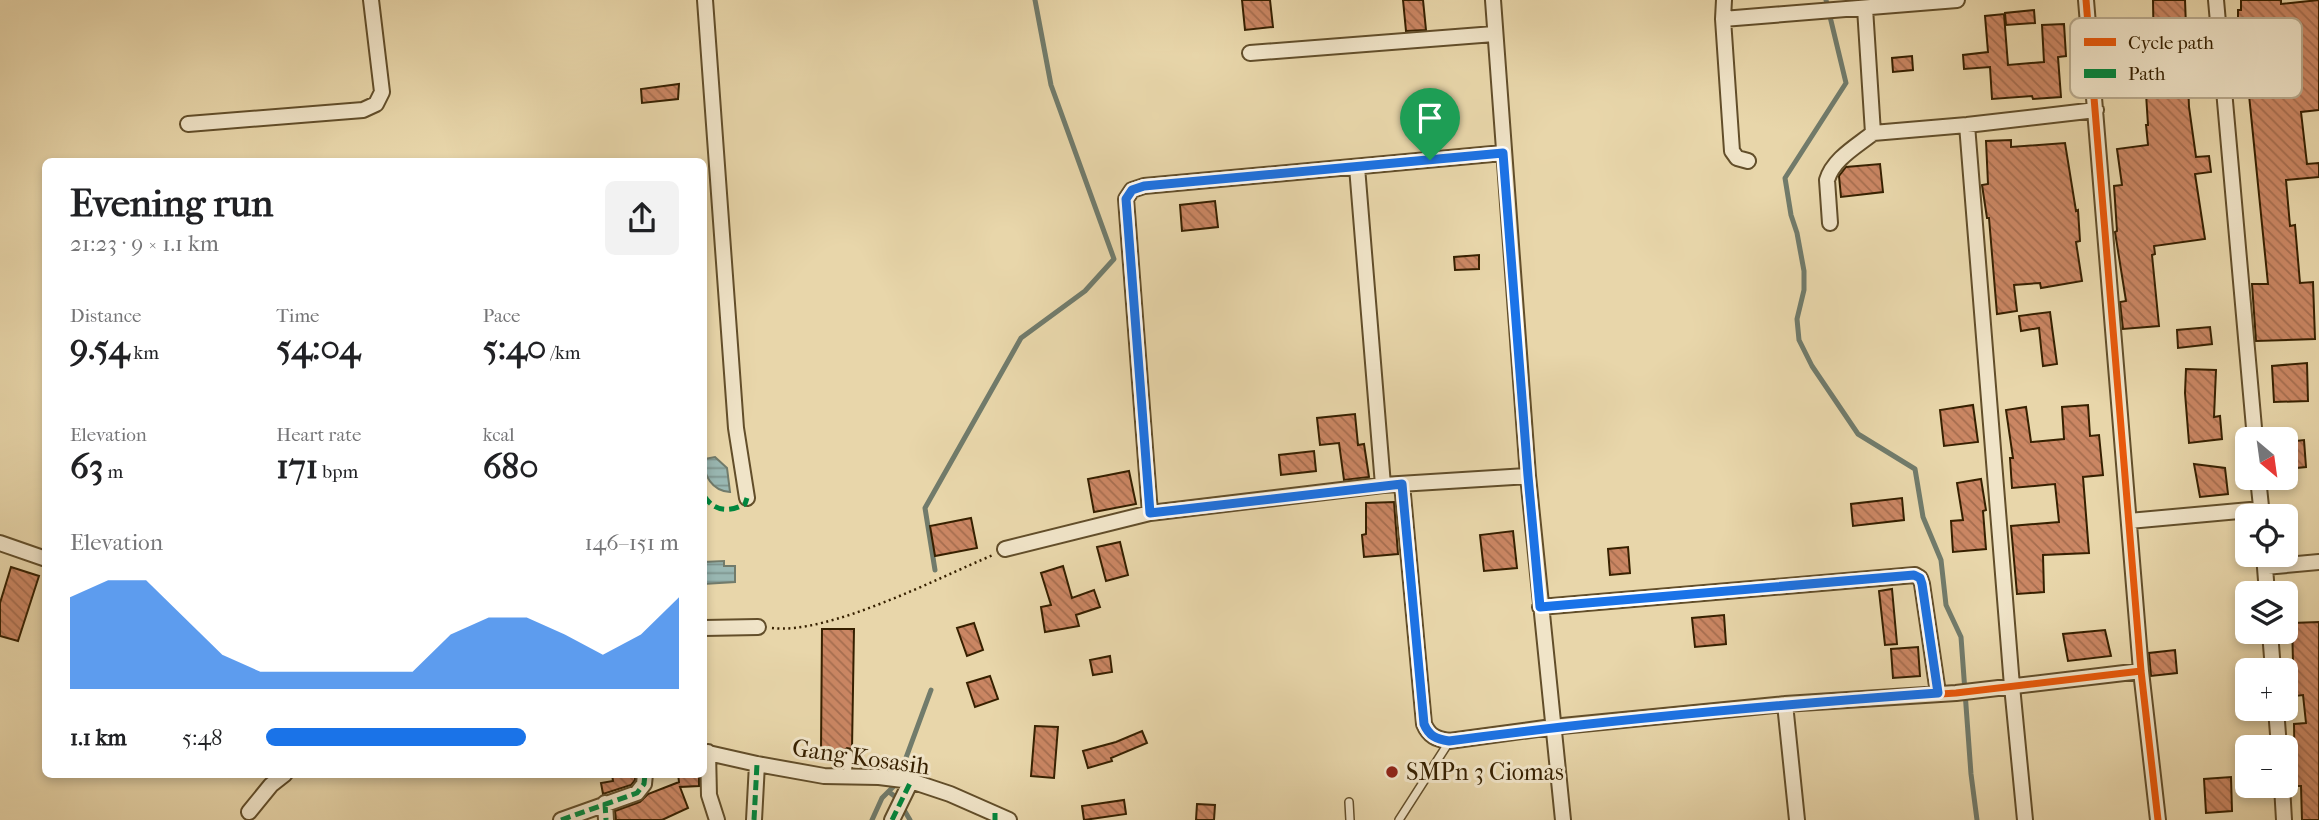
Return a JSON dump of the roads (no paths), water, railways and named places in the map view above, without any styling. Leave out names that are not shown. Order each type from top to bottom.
[{"type":"street","points":[[188,124],[363,110],[376,104],[382,92],[371,0]]},
{"type":"street","points":[[705,0],[736,428],[747,498]]},
{"type":"street","points":[[1493,0],[1528,476],[1563,820]]},
{"type":"street","points":[[1724,0],[1732,150],[1737,158],[1748,161]]},
{"type":"street","points":[[1723,19],[1957,0]]},
{"type":"street","points":[[2086,0],[2088,18]]},
{"type":"street","points":[[2216,0],[2218,18]]},
{"type":"street","points":[[1864,8],[1872,133]]},
{"type":"street","points":[[1250,53],[1494,34]]},
{"type":"street","points":[[2095,98],[2141,671],[2158,820]]},
{"type":"street","points":[[2225,98],[2254,427]]},
{"type":"street","points":[[1830,223],[1827,180],[1829,174],[1838,162],[1872,133],[2096,110]]},
{"type":"street","points":[[1967,125],[2025,820]]},
{"type":"street","points":[[1150,513],[1126,199],[1132,190],[1144,186],[1503,153]]},
{"type":"street","points":[[1357,167],[1383,485]]},
{"type":"street","points":[[1005,549],[1150,513],[1383,485],[1528,476]]},
{"type":"street","points":[[1402,484],[1424,724],[1433,737],[1449,741],[1552,727],[1785,704],[1956,693],[2141,671]]},
{"type":"street","points":[[2129,521],[2235,514]]},
{"type":"street","points":[[0,543],[42,558]]},
{"type":"street","points":[[2298,562],[2319,562]]},
{"type":"street","points":[[1540,607],[1914,575],[1920,578],[1922,584],[1938,693]]},
{"type":"street","points":[[707,628],[758,626]]},
{"type":"street","points":[[1785,704],[1797,820]]},
{"type":"street","name":"Gang Kosasih","points":[[707,752],[824,776],[879,777],[910,784],[1009,820]]},
{"type":"street","points":[[754,820],[757,764]]},
{"type":"street","points":[[707,766],[709,795],[717,820]]},
{"type":"street","points":[[249,812],[280,778]]},
{"type":"street","points":[[561,820],[638,793],[645,778]]},
{"type":"street","points":[[892,820],[910,784]]},
{"type":"street","points":[[2282,798],[2284,820]]},
{"type":"street","points":[[604,803],[606,820]]},
{"type":"lane","points":[[1399,820],[1449,741]]},
{"type":"lane","points":[[847,777],[849,754]]},
{"type":"lane","points":[[1349,802],[1350,820]]},
{"type":"water","points":[[715,457],[727,468],[730,492],[718,489],[710,481],[707,476],[707,458]]},
{"type":"water","points":[[724,561],[724,566],[735,566],[735,582],[707,584],[707,562]]},
{"type":"waterway","points":[[935,570],[925,508],[1021,338],[1085,291],[1114,259],[1051,85],[1035,0]]},
{"type":"waterway","points":[[1826,0],[1846,83],[1785,178],[1804,271],[1804,290],[1797,319],[1799,340],[1812,366],[1858,434],[1915,469],[1923,517],[1941,560],[1946,605],[1961,637],[1977,820]]},
{"type":"waterway","points":[[900,774],[931,690]]},
{"type":"waterway","points":[[872,820],[882,798],[893,787]]},
{"type":"waterway","points":[[889,792],[897,798],[910,820]]},
{"type":"place","name":"SMPn 3 Ciomas","points":[[1392,772]]}]
